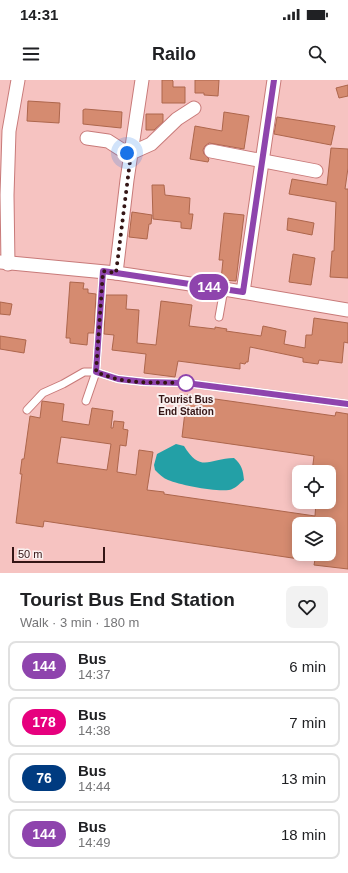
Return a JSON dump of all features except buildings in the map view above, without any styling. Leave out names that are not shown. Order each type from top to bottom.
[{"type":"street","points":[[18,80],[5,131],[7,195],[4,263],[109,272],[243,292],[348,310]]},
{"type":"street","points":[[109,272],[131,153],[142,80]]},
{"type":"street","points":[[243,292],[274,80]]},
{"type":"street","points":[[87,138],[108,141],[122,150],[131,153],[151,144],[178,119],[194,108]]},
{"type":"street","points":[[211,151],[316,171]]},
{"type":"lane","points":[[86,401],[96,372],[109,272]]},
{"type":"lane","points":[[219,317],[224,289]]},
{"type":"lane","points":[[28,410],[43,393],[84,372],[96,372],[118,379],[145,382],[186,383],[348,404]]},
{"type":"water","points":[[176,444],[184,446],[190,455],[201,462],[234,458],[242,468],[244,480],[233,489],[223,490],[189,486],[166,479],[155,470],[154,465],[157,454]]},
{"type":"bus line","name":"144","points":[[274,80],[243,292],[103,271],[96,372],[118,379],[145,382],[186,383],[348,404]]},
{"type":"place","name":"Tourist Bus End Station","points":[[186,383]]},
{"type":"route","points":[[127,153],[131,153],[116,273],[103,271],[96,372],[118,379],[131,381],[186,383]]}]
